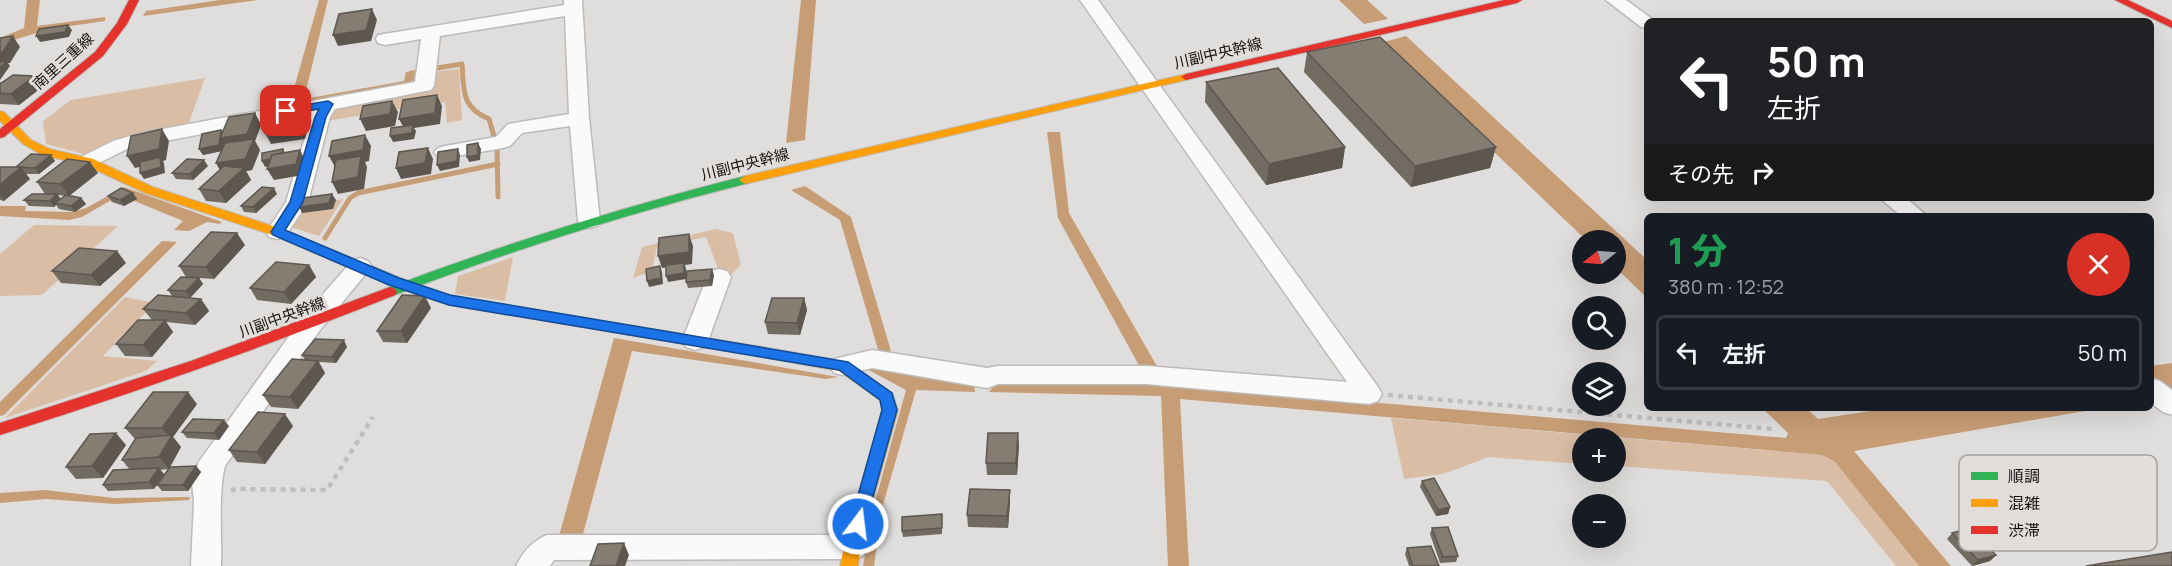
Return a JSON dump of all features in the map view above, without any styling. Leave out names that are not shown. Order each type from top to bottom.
[{"type":"street","name":"南里三重線","points":[[0,135],[99,54],[122,24],[134,0]]},
{"type":"street","points":[[1089,0],[1369,394]]},
{"type":"street","name":"川副中央幹線","points":[[0,429],[133,388],[311,324],[406,286],[589,221],[729,184],[1517,0]]},
{"type":"street","points":[[1615,0],[1644,21]]},
{"type":"street","points":[[2120,0],[2172,25]]},
{"type":"street","points":[[386,39],[574,4],[579,118],[589,221]]},
{"type":"street","points":[[89,162],[120,146],[141,139],[424,86],[431,31]]},
{"type":"street","points":[[278,232],[297,202],[320,117],[328,104]]},
{"type":"street","points":[[0,114],[27,142],[46,152],[89,162],[149,190],[278,232],[406,286],[449,300],[843,366],[872,359],[987,378],[998,375],[1146,375],[1369,394]]},
{"type":"street","points":[[445,152],[496,144],[515,128],[579,118]]},
{"type":"street","points":[[1895,201],[1912,213]]},
{"type":"street","points":[[206,566],[208,501],[206,483],[212,463],[311,324],[360,266]]},
{"type":"street","points":[[695,342],[718,277]]},
{"type":"street","points":[[531,566],[547,548],[851,557],[890,410],[887,397],[843,366]]},
{"type":"street","points":[[2154,390],[2172,405]]},
{"type":"path","points":[[1369,394],[1773,429]]},
{"type":"path","points":[[208,501],[235,489],[327,490],[373,417]]},
{"type":"shaded area","points":[[27,0],[40,0],[37,26],[105,17],[105,21],[50,29],[0,44],[0,38],[24,28]]},
{"type":"shaded area","points":[[220,0],[257,0],[143,16],[146,11]]},
{"type":"shaded area","points":[[319,0],[328,0],[304,99],[404,81],[406,72],[415,70],[414,83],[289,106]]},
{"type":"shaded area","points":[[801,0],[816,0],[805,140],[786,143]]},
{"type":"shaded area","points":[[1339,0],[1367,0],[1388,19],[1364,24]]},
{"type":"shaded area","points":[[1406,36],[1615,230],[1576,230],[1380,43]]},
{"type":"shaded area","points":[[459,69],[462,120],[447,123],[445,102],[326,121],[330,110],[429,88],[433,72]]},
{"type":"shaded area","points":[[205,78],[187,128],[91,156],[46,144],[43,121],[71,100]]},
{"type":"shaded area","points":[[1047,132],[1060,132],[1069,213],[1158,368],[1141,369],[1058,218]]},
{"type":"shaded area","points":[[805,186],[851,217],[891,351],[879,353],[840,220],[791,190]]},
{"type":"shaded area","points":[[124,187],[222,222],[219,224],[207,222],[189,231],[174,230],[183,221],[120,195],[82,217],[69,220],[0,216],[0,206],[26,206],[25,211],[72,212],[86,208]]},
{"type":"shaded area","points":[[343,199],[319,236],[291,227],[301,206]]},
{"type":"shaded area","points":[[34,225],[118,226],[42,295],[0,296],[0,254]]},
{"type":"shaded area","points":[[715,229],[733,233],[741,265],[723,282],[706,237],[657,247],[652,271],[633,278],[642,247]]},
{"type":"shaded area","points":[[1626,240],[1644,257],[1644,295],[1626,278]]},
{"type":"shaded area","points":[[162,241],[177,242],[4,415],[0,416],[0,402]]},
{"type":"shaded area","points":[[513,257],[505,301],[455,294],[458,276]]},
{"type":"shaded area","points":[[125,297],[155,303],[103,356],[157,361],[146,371],[5,418]]},
{"type":"shaded area","points":[[614,338],[838,377],[826,379],[632,351],[583,534],[559,536]]},
{"type":"shaded area","points":[[2172,363],[2172,392],[2154,377],[2154,366]]},
{"type":"shaded area","points":[[868,365],[974,383],[975,392],[916,390],[881,512],[874,566],[863,566],[873,509],[906,390],[865,368]]},
{"type":"shaded area","points":[[997,382],[1161,384],[1786,438],[1788,433],[1765,411],[1809,411],[1818,419],[1870,411],[2085,411],[1854,451],[1951,566],[1919,566],[1834,461],[1822,455],[1626,438],[1626,428],[1572,428],[1572,433],[1180,399],[1189,566],[1168,566],[1161,396],[989,392]]},
{"type":"shaded area","points":[[1391,418],[1572,434],[1572,463],[1489,457],[1443,474],[1404,479]]},
{"type":"shaded area","points":[[1626,438],[1822,455],[1834,461],[1919,566],[1896,566],[1827,481],[1626,467]]},
{"type":"shaded area","points":[[45,490],[114,498],[190,497],[189,500],[116,504],[46,499],[0,503],[0,493]]},
{"type":"building","points":[[372,9],[366,30],[333,35],[339,14]]},
{"type":"building","points":[[68,25],[65,32],[36,36],[39,29]]},
{"type":"building","points":[[13,36],[3,52],[0,52],[0,38]]},
{"type":"building","points":[[1380,37],[1496,147],[1415,166],[1307,52]]},
{"type":"building","points":[[1278,68],[1345,147],[1269,164],[1206,82]]},
{"type":"building","points":[[13,75],[34,76],[11,94],[0,93],[0,84]]},
{"type":"building","points":[[437,95],[435,113],[399,119],[403,100]]},
{"type":"building","points":[[392,101],[390,114],[360,119],[363,106]]},
{"type":"building","points":[[255,113],[247,134],[220,138],[229,117]]},
{"type":"building","points":[[303,114],[299,128],[265,133],[270,119]]},
{"type":"building","points":[[413,125],[412,133],[390,136],[391,128]]},
{"type":"building","points":[[162,129],[159,149],[127,156],[131,136]]},
{"type":"building","points":[[221,130],[219,145],[199,149],[202,134]]},
{"type":"building","points":[[365,135],[363,150],[329,156],[332,141]]},
{"type":"building","points":[[254,139],[245,159],[216,163],[225,143]]},
{"type":"building","points":[[478,143],[478,155],[467,157],[467,145]]},
{"type":"building","points":[[428,148],[425,163],[396,168],[399,152]]},
{"type":"building","points":[[283,149],[283,153],[272,155],[270,159],[262,161],[262,153]]},
{"type":"building","points":[[458,149],[457,161],[437,165],[438,152]]},
{"type":"building","points":[[300,150],[296,164],[267,169],[272,155]]},
{"type":"building","points":[[31,154],[51,155],[35,168],[16,167]]},
{"type":"building","points":[[361,156],[358,177],[332,182],[336,160]]},
{"type":"building","points":[[160,157],[161,167],[140,173],[140,162]]},
{"type":"building","points":[[67,159],[90,162],[60,184],[37,182]]},
{"type":"building","points":[[187,159],[204,160],[190,174],[172,173]]},
{"type":"building","points":[[224,166],[244,168],[219,191],[199,189]]},
{"type":"building","points":[[0,167],[21,167],[0,185]]},
{"type":"building","points":[[262,187],[274,188],[253,207],[241,206]]},
{"type":"building","points":[[121,188],[133,193],[120,200],[108,196]]},
{"type":"building","points":[[32,194],[57,194],[50,201],[24,200]]},
{"type":"building","points":[[332,194],[329,203],[299,207],[303,198]]},
{"type":"building","points":[[66,195],[81,198],[71,206],[55,203]]},
{"type":"building","points":[[211,232],[237,233],[206,267],[179,266]]},
{"type":"building","points":[[689,234],[689,252],[658,256],[659,238]]},
{"type":"building","points":[[79,248],[117,251],[91,275],[52,271]]},
{"type":"building","points":[[276,262],[309,265],[284,292],[250,288]]},
{"type":"building","points":[[684,263],[684,273],[666,276],[666,265]]},
{"type":"building","points":[[660,266],[661,278],[647,281],[646,269]]},
{"type":"building","points":[[712,269],[710,280],[686,282],[687,271]]},
{"type":"building","points":[[181,277],[199,278],[186,291],[168,290]]},
{"type":"building","points":[[158,295],[201,299],[186,313],[143,309]]},
{"type":"building","points":[[402,295],[425,296],[401,331],[377,331]]},
{"type":"building","points":[[772,298],[804,298],[797,323],[765,322]]},
{"type":"building","points":[[138,320],[165,320],[143,345],[116,344]]},
{"type":"building","points":[[315,339],[344,340],[332,357],[302,355]]},
{"type":"building","points":[[292,359],[318,361],[290,397],[263,395]]},
{"type":"building","points":[[153,392],[188,392],[162,428],[125,428]]},
{"type":"building","points":[[258,412],[285,414],[257,452],[229,450]]},
{"type":"building","points":[[193,419],[224,420],[214,433],[182,432]]},
{"type":"building","points":[[116,433],[92,466],[66,467],[90,434]]},
{"type":"building","points":[[988,433],[1018,433],[1016,463],[986,463]]},
{"type":"building","points":[[172,435],[159,457],[122,460],[136,438]]},
{"type":"building","points":[[196,466],[183,485],[157,485],[170,467]]},
{"type":"building","points":[[159,468],[149,482],[103,485],[113,470]]},
{"type":"building","points":[[1434,478],[1450,507],[1438,510],[1422,481]]},
{"type":"building","points":[[970,489],[1010,490],[1007,516],[967,515]]},
{"type":"building","points":[[942,514],[942,528],[902,531],[902,517]]},
{"type":"building","points":[[1448,527],[1458,556],[1443,557],[1432,528]]},
{"type":"building","points":[[1959,531],[1959,540],[1952,533]]},
{"type":"building","points":[[624,543],[616,566],[590,566],[598,544]]},
{"type":"building","points":[[1431,546],[1439,566],[1413,566],[1407,548]]},
{"type":"building","points":[[1969,551],[1992,551],[1996,555],[1978,560]]},
{"type":"building","points":[[2172,552],[2172,566],[2086,566]]},
{"type":"waterway","points":[[437,68],[462,64],[466,97],[473,109],[489,119],[497,147],[497,164]]},
{"type":"waterway","points":[[325,238],[350,198],[358,193],[497,164]]},
{"type":"waterway","points":[[497,164],[498,197]]},
{"type":"traffic: fast","points":[[390,292],[477,259],[566,230],[655,203],[745,180]]},
{"type":"traffic: slow","points":[[745,180],[1186,77]]},
{"type":"traffic: slow","points":[[0,114],[27,142],[46,152],[89,162],[149,190],[277,232],[405,285]]},
{"type":"traffic: slow","points":[[762,352],[843,366],[887,397],[890,410],[852,547],[849,566]]},
{"type":"traffic: jam","points":[[0,135],[99,54],[122,24],[134,0]]},
{"type":"traffic: jam","points":[[1186,77],[1517,0]]},
{"type":"traffic: jam","points":[[2120,0],[2172,25]]},
{"type":"traffic: jam","points":[[405,285],[449,300],[762,352]]},
{"type":"traffic: jam","points":[[0,429],[196,365],[390,292]]},
{"type":"route","points":[[286,111],[328,104],[320,117],[297,202],[278,232],[406,286],[449,300],[843,366],[887,397],[890,410],[858,524]]}]
